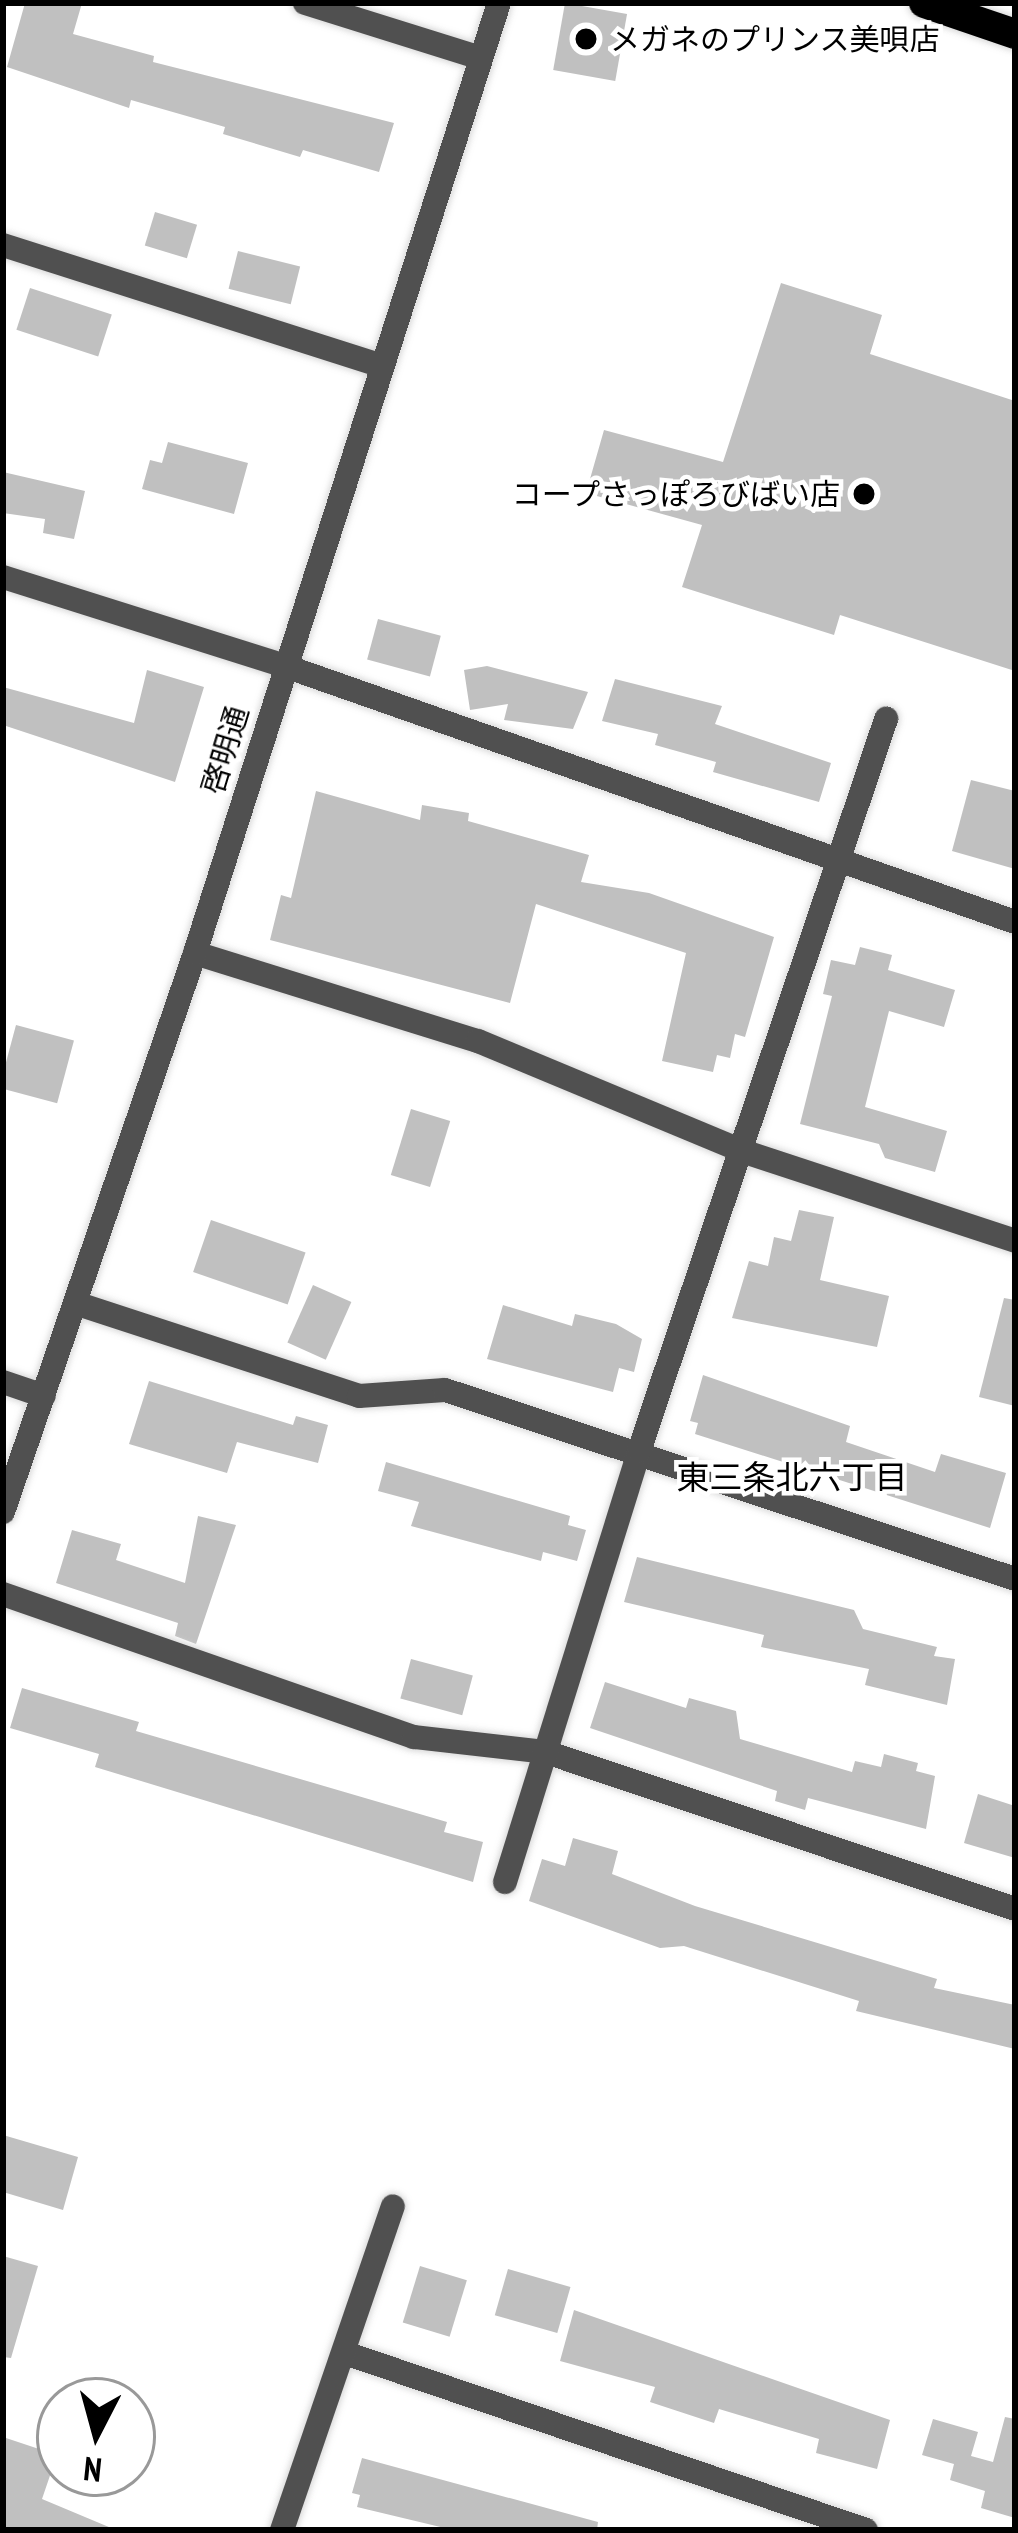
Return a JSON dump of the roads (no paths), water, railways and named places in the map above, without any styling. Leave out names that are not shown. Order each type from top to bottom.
[{"type":"main road","points":[[924,3],[1015,34]]},
{"type":"street","points":[[305,3],[480,58]]},
{"type":"street","name":"啓明通","points":[[3,1512],[195,953],[281,665],[499,3]]},
{"type":"street","points":[[3,245],[380,365]]},
{"type":"street","points":[[3,577],[281,665],[835,863],[1015,922]]},
{"type":"street","points":[[505,1882],[639,1451],[886,719]]},
{"type":"street","points":[[195,953],[478,1041],[742,1150],[1015,1241]]},
{"type":"street","points":[[75,1303],[358,1396],[445,1390],[1015,1580]]},
{"type":"street","points":[[3,1382],[44,1396]]},
{"type":"street","points":[[3,1594],[414,1737],[546,1752],[1015,1909]]},
{"type":"street","points":[[282,2530],[393,2206]]},
{"type":"street","points":[[345,2353],[866,2530]]},
{"type":"place","name":"メガネのプリンス美唄店","points":[[586,39]]},
{"type":"place","name":"コープさっぽろびばい店","points":[[864,494]]},
{"type":"district","name":"東三条北六丁目","points":[[792,1477]]}]
